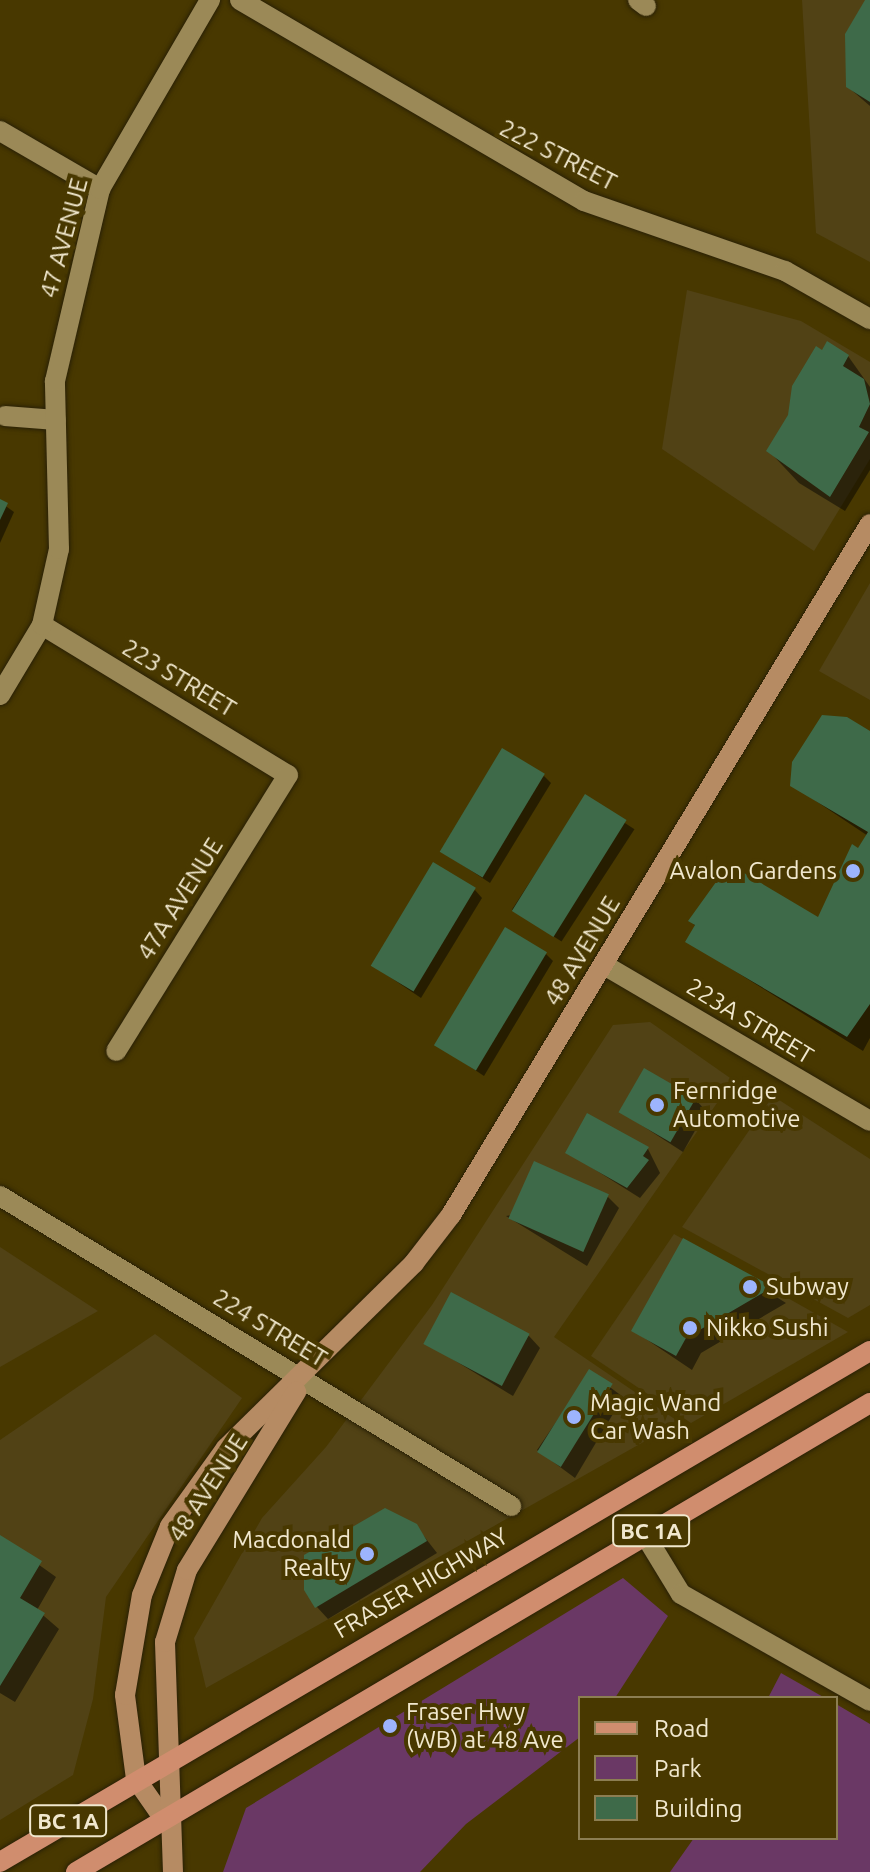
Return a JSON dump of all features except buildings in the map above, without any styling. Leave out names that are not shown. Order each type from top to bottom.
[{"type":"main road","name":"48 AVENUE","points":[[166,1822],[136,1779],[125,1695],[130,1645],[153,1561],[226,1448],[303,1378],[432,1241],[604,965],[870,524]]},
{"type":"main road","name":"FRASER HIGHWAY","points":[[0,1862],[136,1779],[870,1351]]},
{"type":"main road","name":"48 AVENUE","points":[[173,1872],[166,1822],[172,1758],[163,1687],[176,1600],[206,1535],[255,1468],[303,1378]]},
{"type":"main road","name":"BC 1A","points":[[76,1872],[166,1822],[870,1403]]},
{"type":"street","name":"47 AVENUE","points":[[0,695],[42,625],[59,549],[55,381],[100,189],[210,0]]},
{"type":"street","name":"222 STREET","points":[[240,0],[584,201],[785,271],[870,319]]},
{"type":"street","points":[[0,131],[100,189]]},
{"type":"street","points":[[5,416],[56,420]]},
{"type":"street","name":"223 STREET","points":[[42,625],[288,775]]},
{"type":"street","name":"47A AVENUE","points":[[116,1051],[288,775]]},
{"type":"street","name":"223A STREET","points":[[604,965],[870,1121]]},
{"type":"street","name":"224 STREET","points":[[0,1196],[511,1506]]},
{"type":"street","points":[[645,1535],[681,1594],[870,1701]]},
{"type":"shaded area","points":[[802,0],[870,0],[870,262],[816,233]]},
{"type":"shaded area","points":[[687,290],[801,321],[870,362],[870,459],[814,551],[662,449]]},
{"type":"shaded area","points":[[870,583],[870,700],[819,671]]},
{"type":"shaded area","points":[[650,1022],[733,1080],[554,1337],[679,1422],[206,1688],[194,1638],[262,1518],[326,1447],[432,1305],[613,1025]]},
{"type":"shaded area","points":[[773,1096],[870,1159],[870,1305],[848,1318],[682,1227]]},
{"type":"shaded area","points":[[674,1234],[848,1332],[691,1423],[591,1356]]},
{"type":"shaded area","points":[[0,1247],[98,1311],[0,1367]]},
{"type":"shaded area","points":[[155,1334],[242,1398],[106,1597],[93,1699],[73,1775],[0,1820],[0,1440]]},
{"type":"green space","points":[[623,1578],[668,1616],[616,1696],[578,1696],[578,1739],[466,1824],[420,1872],[223,1872],[246,1808]]},
{"type":"green space","points":[[781,1673],[821,1696],[769,1696]]},
{"type":"green space","points":[[838,1705],[870,1724],[870,1872],[670,1872],[693,1840],[838,1840]]},
{"type":"place","name":"Avalon Gardens","points":[[853,871]]},
{"type":"place","name":"Fernridge Automotive","points":[[657,1105]]},
{"type":"place","name":"Subway","points":[[750,1287]]},
{"type":"place","name":"Nikko Sushi","points":[[690,1328]]},
{"type":"place","name":"Magic Wand Car Wash","points":[[574,1417]]},
{"type":"place","name":"Macdonald Realty","points":[[367,1554]]},
{"type":"place","name":"Fraser Hwy (WB) at 48 Ave","points":[[390,1726]]}]
